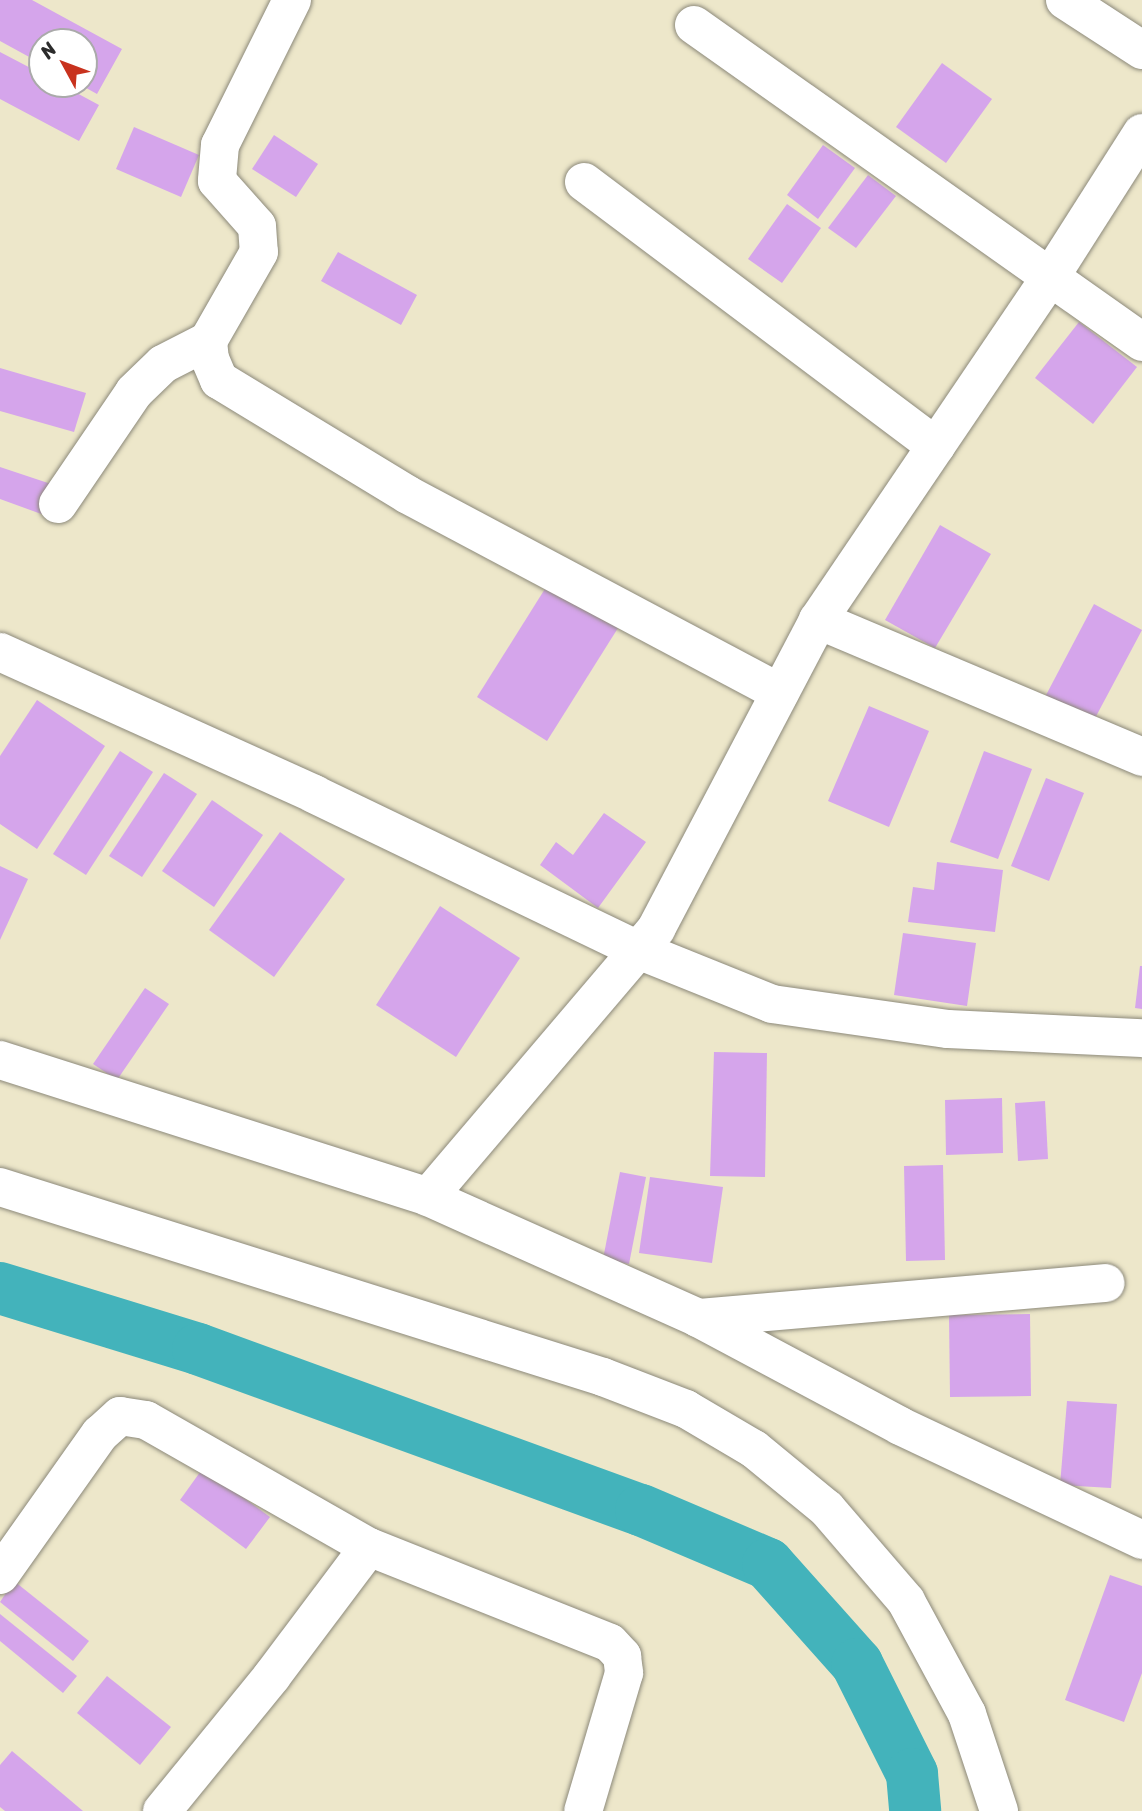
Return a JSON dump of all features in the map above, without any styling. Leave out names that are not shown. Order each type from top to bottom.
[{"type":"street","points":[[292,0],[220,145],[217,181],[257,226],[259,251],[208,341],[209,359],[219,380],[408,495],[780,693]]},
{"type":"street","points":[[1065,0],[1142,50]]},
{"type":"street","points":[[694,26],[1049,279],[1142,342]]},
{"type":"street","points":[[428,1197],[656,929],[818,620],[1049,279],[1142,133]]},
{"type":"street","points":[[584,182],[936,446]]},
{"type":"street","points":[[58,505],[134,391],[163,364],[208,341]]},
{"type":"street","points":[[818,620],[1142,757]]},
{"type":"street","points":[[0,652],[314,794],[638,950],[772,1004],[947,1029],[1142,1038]]},
{"type":"street","points":[[0,1060],[428,1197],[698,1318],[900,1426],[1122,1533],[1142,1539]]},
{"type":"street","points":[[0,1187],[603,1377],[686,1409],[754,1449],[827,1509],[906,1601],[967,1714],[999,1811]]},
{"type":"street","points":[[698,1318],[1106,1283]]},
{"type":"street","points":[[0,1574],[100,1434],[120,1416],[146,1420],[369,1547],[610,1643],[622,1656],[624,1673],[583,1811]]},
{"type":"street","points":[[162,1811],[272,1676],[369,1547]]},
{"type":"building","points":[[0,0],[32,0],[83,28],[28,28],[28,56],[0,41]]},
{"type":"building","points":[[98,36],[122,49],[98,92]]},
{"type":"building","points":[[0,52],[28,67],[28,98],[86,98],[99,105],[79,141],[0,99]]},
{"type":"building","points":[[942,63],[992,99],[946,163],[896,127]]},
{"type":"building","points":[[134,127],[199,155],[181,197],[116,169]]},
{"type":"building","points":[[274,135],[318,164],[296,197],[252,169]]},
{"type":"building","points":[[823,145],[855,168],[818,219],[787,195]]},
{"type":"building","points":[[868,175],[896,196],[856,248],[828,228]]},
{"type":"building","points":[[787,204],[821,228],[782,283],[748,259]]},
{"type":"building","points":[[338,252],[417,295],[401,325],[321,281]]},
{"type":"building","points":[[1079,322],[1137,367],[1093,424],[1035,378]]},
{"type":"building","points":[[0,368],[86,393],[74,432],[0,411]]},
{"type":"building","points":[[0,467],[54,485],[44,515],[0,499]]},
{"type":"building","points":[[940,525],[991,554],[935,648],[885,620]]},
{"type":"building","points":[[548,584],[618,628],[547,741],[477,697]]},
{"type":"building","points":[[1094,604],[1142,630],[1093,722],[1045,697]]},
{"type":"building","points":[[37,700],[105,746],[37,849],[0,824],[0,756]]},
{"type":"building","points":[[869,706],[929,731],[889,827],[828,801]]},
{"type":"building","points":[[120,751],[153,772],[86,875],[53,854]]},
{"type":"building","points":[[984,751],[1032,769],[998,859],[950,842]]},
{"type":"building","points":[[164,773],[197,794],[142,877],[109,856]]},
{"type":"building","points":[[1046,778],[1084,793],[1049,881],[1011,866]]},
{"type":"building","points":[[212,800],[263,835],[214,907],[162,871]]},
{"type":"building","points":[[604,813],[646,842],[598,908],[540,865],[556,842],[573,855]]},
{"type":"building","points":[[280,832],[345,879],[274,977],[209,930]]},
{"type":"building","points":[[937,862],[1003,870],[995,932],[908,922],[913,887],[934,890]]},
{"type":"building","points":[[0,866],[28,879],[0,940]]},
{"type":"building","points":[[440,906],[520,958],[456,1057],[376,1005]]},
{"type":"building","points":[[903,933],[976,943],[967,1006],[894,995]]},
{"type":"building","points":[[1142,966],[1142,1009],[1135,1008]]},
{"type":"building","points":[[145,988],[169,1004],[117,1080],[93,1064]]},
{"type":"building","points":[[714,1052],[767,1053],[765,1177],[710,1176]]},
{"type":"building","points":[[1002,1098],[1003,1153],[946,1155],[945,1100]]},
{"type":"building","points":[[1045,1101],[1048,1159],[1018,1161],[1015,1103]]},
{"type":"building","points":[[943,1165],[945,1260],[906,1261],[904,1166]]},
{"type":"building","points":[[620,1172],[646,1177],[629,1264],[603,1259]]},
{"type":"building","points":[[650,1177],[723,1187],[712,1263],[639,1253]]},
{"type":"building","points":[[1030,1314],[1031,1396],[950,1397],[949,1315]]},
{"type":"building","points":[[1067,1401],[1117,1404],[1111,1488],[1060,1485]]},
{"type":"building","points":[[203,1468],[270,1517],[246,1549],[180,1500]]},
{"type":"building","points":[[1110,1575],[1142,1586],[1142,1673],[1124,1722],[1065,1700]]},
{"type":"building","points":[[14,1581],[89,1641],[73,1661],[0,1602]]},
{"type":"building","points":[[0,1614],[77,1676],[63,1693],[0,1641]]},
{"type":"building","points":[[107,1676],[171,1727],[140,1765],[77,1713]]},
{"type":"building","points":[[12,1751],[83,1811],[5,1811],[0,1807],[0,1765]]},
{"type":"waterway","points":[[0,1288],[198,1349],[641,1510],[768,1564],[857,1664],[912,1774],[915,1811]]}]
